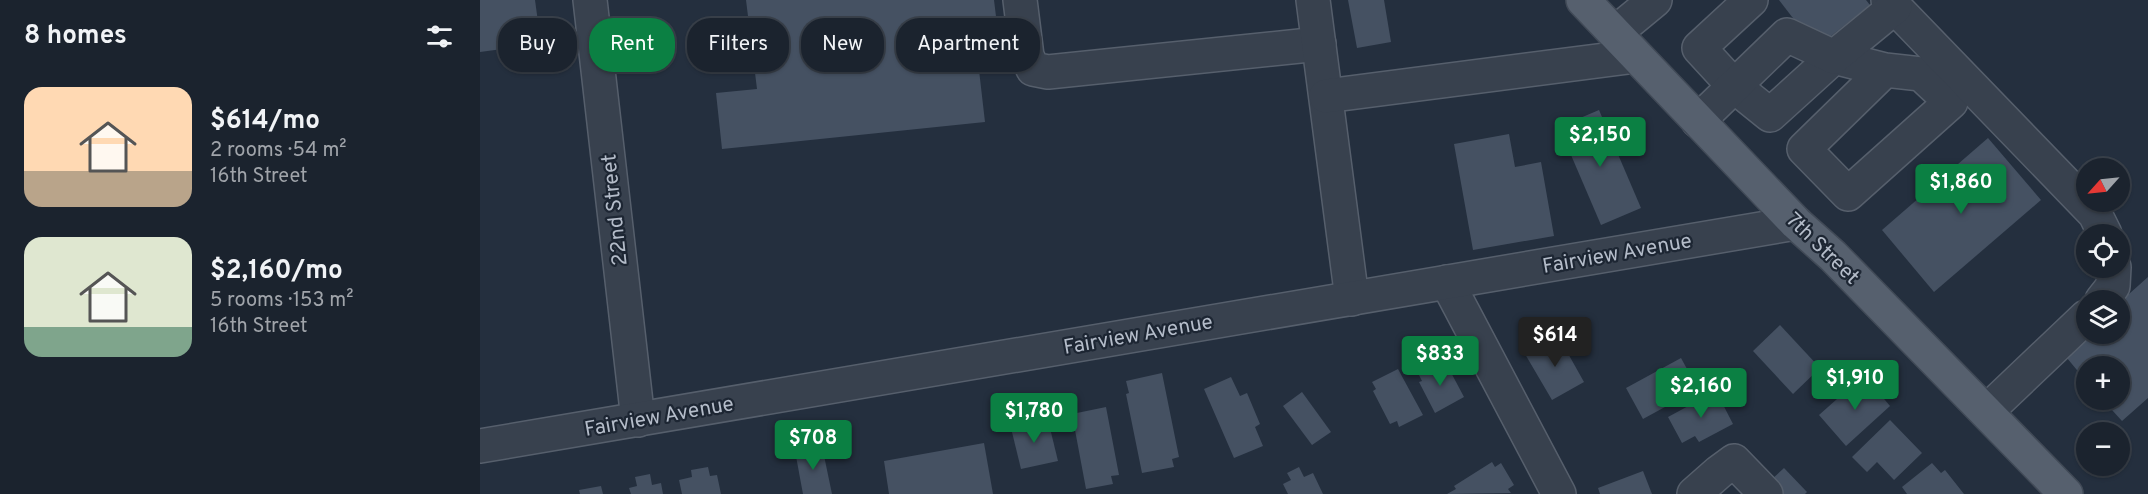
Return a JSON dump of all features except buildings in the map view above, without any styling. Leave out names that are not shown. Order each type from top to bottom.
[{"type":"main road","name":"7th Street","points":[[1583,0],[1796,223],[1833,256],[2066,494]]},
{"type":"street","name":"22nd Street","points":[[590,0],[638,420]]},
{"type":"street","points":[[1020,0],[1028,56],[1033,69],[1048,72],[1318,44]]},
{"type":"street","points":[[1313,0],[1352,299]]},
{"type":"street","points":[[1326,96],[1625,45],[1655,0]]},
{"type":"street","points":[[1753,0],[1787,35],[1834,57],[1885,70],[1921,74],[1951,102],[1848,194],[1770,116],[1734,86],[1699,48],[1753,0]]},
{"type":"street","points":[[1770,116],[1891,3],[2095,214],[2100,224]]},
{"type":"street","points":[[1698,121],[1787,35]]},
{"type":"street","points":[[1804,149],[1885,70]]},
{"type":"street","name":"Fairview Avenue","points":[[480,446],[1796,223]]},
{"type":"street","points":[[1447,282],[1559,494]]},
{"type":"street","points":[[1987,411],[2076,326]]},
{"type":"street","points":[[1694,494],[1734,461],[1766,494]]}]
